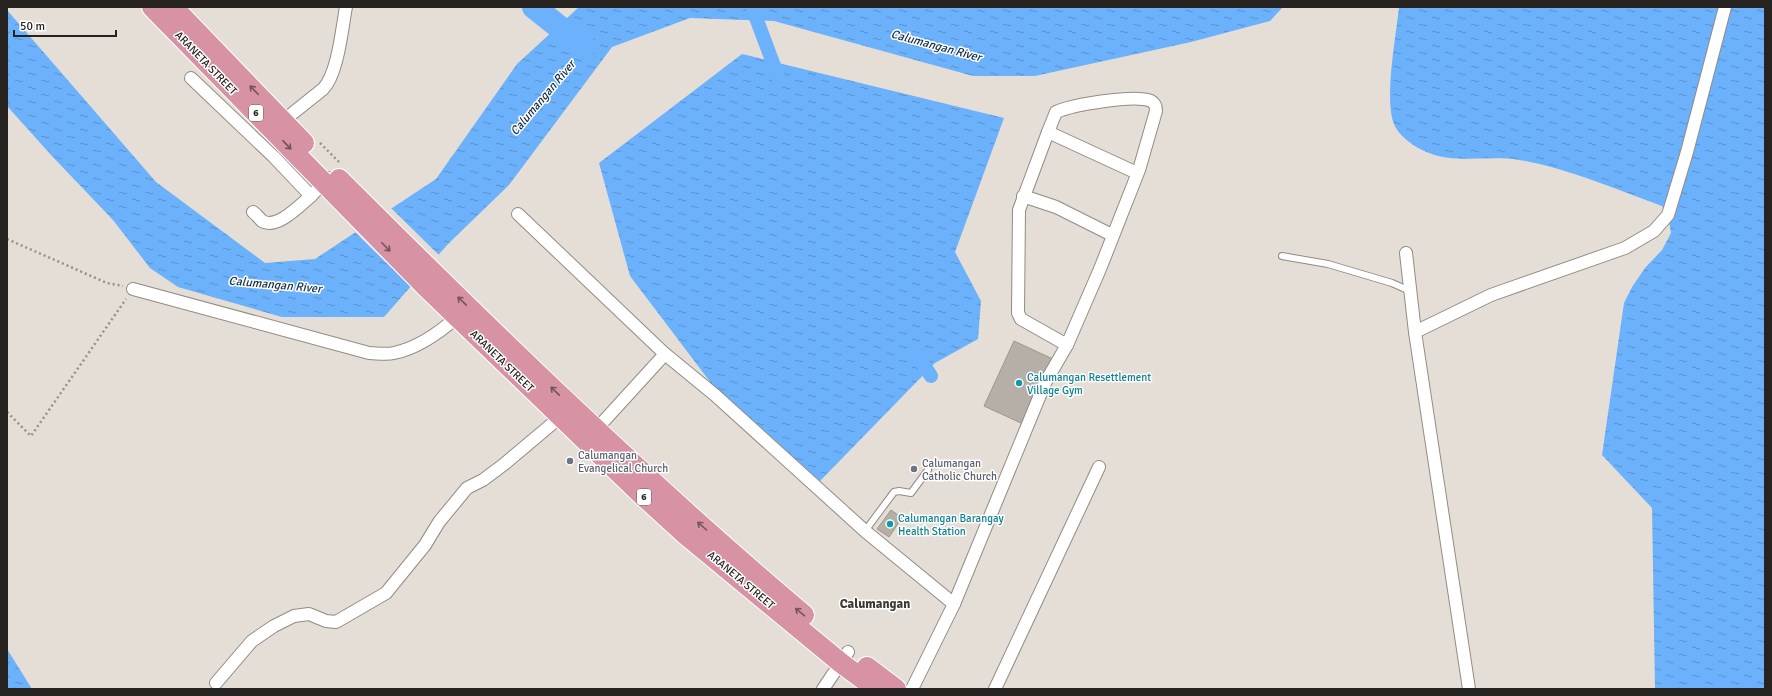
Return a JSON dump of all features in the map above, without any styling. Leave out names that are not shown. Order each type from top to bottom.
[{"type":"highway","name":"ARANETA STREET","points":[[152,7],[278,125],[322,184],[363,214],[431,282],[457,317],[566,412]]},
{"type":"highway","points":[[173,7],[278,125]]},
{"type":"highway","points":[[431,282],[591,436],[754,572],[839,665],[876,689]]},
{"type":"highway","points":[[839,665],[896,689]]},
{"type":"street","points":[[278,125],[323,89],[328,83],[339,48],[346,7]]},
{"type":"street","points":[[1415,332],[1491,295],[1625,248],[1642,239],[1660,225],[1668,215],[1687,152],[1725,7]]},
{"type":"street","points":[[191,78],[274,157],[322,184],[280,220],[271,223],[263,221],[253,212]]},
{"type":"street","points":[[912,689],[954,604],[1045,383],[1067,345],[1100,269],[1137,173],[1156,111],[1156,106],[1151,101],[1142,99],[1105,100],[1062,109],[1056,112],[1053,116],[1023,196],[1018,221],[1018,313],[1021,319],[1067,345]]},
{"type":"street","points":[[1048,132],[1137,173]]},
{"type":"street","points":[[1023,196],[1056,208],[1112,235]]},
{"type":"street","points":[[518,214],[665,354],[716,395],[865,531],[954,604]]},
{"type":"street","points":[[1406,253],[1415,332],[1469,689]]},
{"type":"street","points":[[133,289],[369,353],[392,354],[409,348],[444,329],[457,317]]},
{"type":"street","points":[[591,436],[665,354]]},
{"type":"street","points":[[216,682],[252,641],[274,626],[294,616],[310,614],[326,621],[336,622],[386,593],[425,545],[439,522],[467,488],[493,472],[566,412]]},
{"type":"street","points":[[995,689],[1098,467]]},
{"type":"street","points":[[823,689],[839,665]]},
{"type":"lane","points":[[1282,256],[1328,264],[1392,283],[1411,292]]},
{"type":"lane","points":[[865,531],[894,492],[899,491],[911,493],[928,470]]},
{"type":"path","points":[[7,239],[107,283],[133,289],[31,436],[7,412]]},
{"type":"water","name":"Calumangan River","points":[[579,7],[1283,7],[1270,21],[1191,42],[1035,76],[973,76],[774,21],[690,18],[612,47],[509,185],[448,244],[384,317],[282,317],[178,287],[150,268],[113,220],[7,106],[7,10],[156,182],[265,263],[315,259],[436,179],[517,64]]},
{"type":"water","points":[[1399,7],[1765,7],[1765,689],[1655,689],[1652,508],[1602,455],[1624,303],[1632,287],[1645,268],[1662,250],[1671,233],[1668,215],[1662,206],[1551,167],[1508,159],[1451,158],[1429,153],[1408,142],[1396,129],[1391,113],[1390,100],[1390,84]]},
{"type":"water","points":[[742,54],[1004,118],[955,252],[981,301],[978,339],[935,363],[820,481],[711,383],[630,276],[599,163]]},
{"type":"water","points":[[7,649],[32,689],[7,689]]},
{"type":"pier","points":[[390,207],[440,256],[412,288],[354,231]]},
{"type":"building","name":"Calumangan Resettlement Village Gym","points":[[1014,341],[1053,359],[1023,424],[984,406]]},
{"type":"building","name":"Calumangan Barangay Health Station","points":[[891,510],[902,518],[889,537],[877,529]]},
{"type":"waterway","points":[[534,7],[584,47]]},
{"type":"waterway","points":[[752,7],[779,79]]},
{"type":"waterway","points":[[917,355],[931,376]]},
{"type":"place","name":"Calumangan Resettlement Village Gym","points":[[1019,383]]},
{"type":"place","name":"Calumangan Evangelical Church","points":[[570,461]]},
{"type":"place","name":"Calumangan Catholic Church","points":[[914,469]]},
{"type":"place","name":"Calumangan Barangay Health Station","points":[[890,524]]},
{"type":"district","name":"Calumangan","points":[[875,604]]}]
